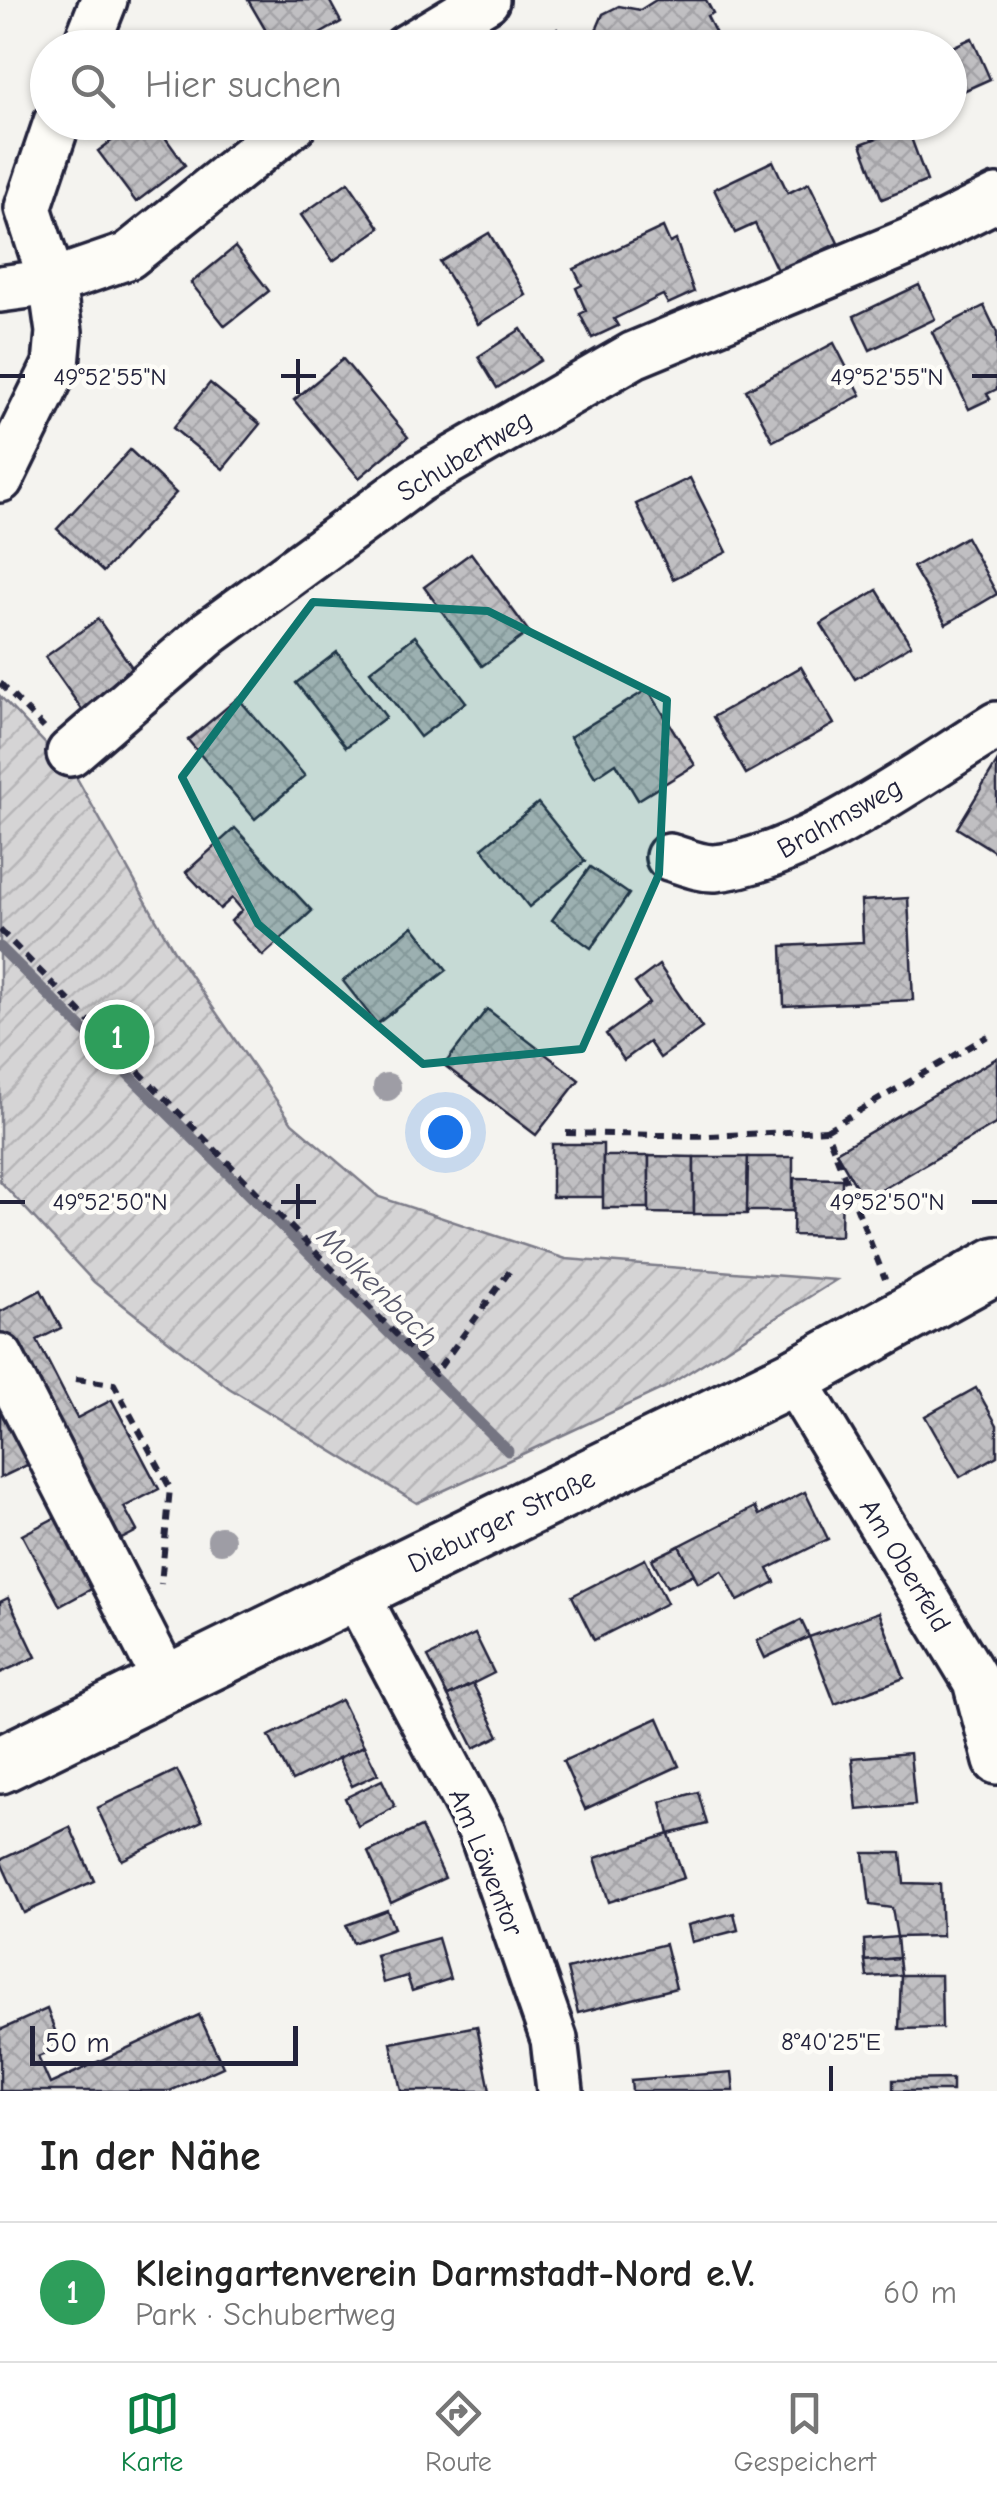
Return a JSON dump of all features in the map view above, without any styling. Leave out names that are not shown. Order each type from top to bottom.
[{"type":"main road","name":"Dieburger Straße","points":[[0,1765],[160,1669],[355,1592],[793,1378],[997,1265]]},
{"type":"street","points":[[92,30],[104,0]]},
{"type":"street","points":[[436,30],[486,0]]},
{"type":"street","points":[[0,479],[56,365],[59,332],[52,282],[28,208],[51,140]]},
{"type":"street","points":[[0,289],[52,282],[128,256],[273,140]]},
{"type":"street","name":"Schubertweg","points":[[70,753],[210,632],[416,480],[634,356],[913,240],[997,198]]},
{"type":"street","name":"Brahmsweg","points":[[670,857],[711,868],[770,856],[876,800],[997,725]]},
{"type":"street","points":[[0,1357],[160,1669]]},
{"type":"street","name":"Am Oberfeld","points":[[793,1378],[976,1681],[997,1762]]},
{"type":"street","name":"Am Löwentor","points":[[355,1592],[482,1832],[554,2040],[560,2091]]},
{"type":"path","points":[[0,683],[70,753]]},
{"type":"path","points":[[0,930],[434,1374],[512,1268]]},
{"type":"path","points":[[566,1133],[710,1136],[826,1130],[988,1036]]},
{"type":"path","points":[[826,1130],[885,1280]]},
{"type":"path","points":[[76,1380],[114,1384],[170,1488],[160,1669]]},
{"type":"highlighted area","points":[[313,602],[488,611],[667,700],[659,874],[582,1049],[423,1064],[258,924],[182,777]]},
{"type":"shaded area","points":[[0,696],[75,775],[174,951],[292,1123],[379,1197],[566,1259],[836,1280],[664,1388],[417,1503],[229,1388],[94,1282],[0,1181]]},
{"type":"building","points":[[248,0],[329,0],[341,22],[327,30],[266,30]]},
{"type":"building","points":[[656,0],[706,0],[713,13],[707,16],[714,30],[596,30],[603,14],[619,6],[640,10]]},
{"type":"building","points":[[972,38],[990,79],[967,89],[967,40]]},
{"type":"building","points":[[113,140],[167,140],[185,165],[136,202],[98,151]]},
{"type":"building","points":[[872,140],[912,140],[927,181],[882,199],[861,144]]},
{"type":"building","points":[[773,161],[788,193],[809,183],[838,243],[778,272],[755,224],[735,233],[714,189]]},
{"type":"building","points":[[348,182],[380,228],[333,261],[301,215]]},
{"type":"building","points":[[663,227],[670,243],[676,240],[694,292],[668,304],[663,295],[614,319],[618,326],[592,338],[580,314],[586,311],[576,288],[582,285],[574,269]]},
{"type":"building","points":[[489,233],[526,295],[478,324],[440,262]]},
{"type":"building","points":[[235,247],[269,291],[225,326],[191,283]]},
{"type":"building","points":[[919,285],[935,319],[870,350],[854,316]]},
{"type":"building","points":[[984,306],[997,333],[997,389],[987,394],[990,399],[969,409],[932,332]]},
{"type":"building","points":[[521,329],[541,360],[497,388],[478,357]]},
{"type":"building","points":[[834,343],[861,395],[773,441],[746,390]]},
{"type":"building","points":[[343,359],[408,437],[359,478],[294,400]]},
{"type":"building","points":[[210,383],[260,424],[223,469],[173,428]]},
{"type":"building","points":[[130,450],[176,493],[103,572],[57,529]]},
{"type":"building","points":[[690,478],[727,552],[673,579],[636,504]]},
{"type":"building","points":[[966,537],[997,594],[946,624],[913,567]]},
{"type":"building","points":[[471,553],[529,632],[482,666],[424,587]]},
{"type":"building","points":[[877,590],[911,645],[855,679],[821,624]]},
{"type":"building","points":[[98,619],[136,673],[83,711],[45,657]]},
{"type":"building","points":[[415,636],[466,702],[420,737],[370,671]]},
{"type":"building","points":[[337,652],[386,717],[346,747],[296,683]]},
{"type":"building","points":[[801,667],[834,724],[746,774],[713,717]]},
{"type":"building","points":[[648,689],[695,765],[638,800],[616,763],[595,777],[570,737]]},
{"type":"building","points":[[238,698],[305,776],[255,819],[188,740]]},
{"type":"building","points":[[997,762],[997,853],[957,828]]},
{"type":"building","points":[[538,803],[585,861],[529,907],[482,848]]},
{"type":"building","points":[[235,828],[312,911],[263,956],[231,921],[242,910],[232,898],[220,909],[186,872]]},
{"type":"building","points":[[590,867],[629,894],[591,948],[552,920]]},
{"type":"building","points":[[908,898],[913,1000],[784,1006],[782,946],[863,942],[861,901]]},
{"type":"building","points":[[413,926],[447,970],[377,1024],[343,981]]},
{"type":"building","points":[[659,965],[702,1028],[660,1058],[649,1042],[624,1060],[606,1034],[649,1003],[635,983]]},
{"type":"building","points":[[487,1009],[579,1080],[536,1135],[444,1065]]},
{"type":"building","points":[[997,1058],[997,1123],[864,1200],[836,1152]]},
{"type":"building","points":[[552,1144],[603,1144],[603,1197],[552,1197]]},
{"type":"building","points":[[603,1156],[649,1156],[649,1208],[603,1208]]},
{"type":"building","points":[[649,1156],[694,1157],[694,1214],[649,1213]]},
{"type":"building","points":[[694,1157],[748,1157],[747,1214],[694,1214]]},
{"type":"building","points":[[748,1157],[793,1157],[793,1211],[747,1211]]},
{"type":"building","points":[[794,1178],[842,1179],[841,1236],[793,1235]]},
{"type":"building","points":[[41,1290],[61,1328],[37,1340],[77,1418],[112,1400],[159,1489],[124,1507],[137,1531],[108,1546],[0,1335],[0,1312]]},
{"type":"building","points":[[976,1388],[997,1425],[997,1456],[960,1477],[925,1416]]},
{"type":"building","points":[[14,1401],[42,1458],[0,1478],[0,1408]]},
{"type":"building","points":[[805,1492],[828,1539],[768,1569],[775,1582],[738,1601],[722,1571],[698,1583],[679,1546],[755,1507],[759,1515]]},
{"type":"building","points":[[70,1510],[108,1580],[60,1606],[22,1535]]},
{"type":"building","points":[[679,1546],[694,1574],[667,1587],[652,1559]]},
{"type":"building","points":[[645,1559],[667,1603],[594,1640],[572,1596]]},
{"type":"building","points":[[8,1598],[36,1657],[0,1673],[0,1602]]},
{"type":"building","points":[[879,1612],[904,1678],[835,1704],[809,1637]]},
{"type":"building","points":[[801,1620],[809,1637],[765,1658],[757,1641]]},
{"type":"building","points":[[475,1634],[494,1673],[448,1696],[428,1657]]},
{"type":"building","points":[[473,1684],[499,1736],[474,1748],[448,1696]]},
{"type":"building","points":[[341,1700],[364,1746],[292,1781],[269,1736]]},
{"type":"building","points":[[658,1718],[679,1766],[585,1809],[563,1761]]},
{"type":"building","points":[[364,1746],[378,1774],[352,1786],[338,1758]]},
{"type":"building","points":[[910,1753],[915,1805],[857,1810],[852,1758]]},
{"type":"building","points":[[177,1770],[202,1821],[122,1860],[97,1808]]},
{"type":"building","points":[[382,1780],[395,1807],[358,1826],[345,1798]]},
{"type":"building","points":[[698,1792],[707,1824],[669,1834],[661,1802]]},
{"type":"building","points":[[70,1827],[94,1881],[24,1913],[0,1860]]},
{"type":"building","points":[[421,1827],[445,1878],[391,1903],[368,1852]]},
{"type":"building","points":[[669,1834],[684,1878],[609,1902],[595,1858]]},
{"type":"building","points":[[864,1853],[901,1853],[904,1883],[940,1884],[942,1936],[897,1937],[892,1908],[870,1905]]},
{"type":"building","points":[[387,1910],[394,1928],[353,1943],[346,1925]]},
{"type":"building","points":[[734,1913],[738,1930],[692,1942],[688,1925]]},
{"type":"building","points":[[897,1937],[899,1958],[865,1961],[864,1940]]},
{"type":"building","points":[[438,1938],[450,1979],[412,1991],[407,1976],[383,1983],[376,1955]]},
{"type":"building","points":[[665,1944],[676,1988],[578,2013],[567,1969]]},
{"type":"building","points":[[899,1958],[901,1975],[867,1977],[865,1961]]},
{"type":"building","points":[[901,1975],[941,1975],[942,2028],[899,2029]]},
{"type":"building","points":[[47,2009],[61,2047],[38,2057],[50,2084],[199,2015],[223,2067],[170,2091],[0,2091],[0,2030]]},
{"type":"building","points":[[477,2026],[490,2091],[401,2091],[391,2043]]},
{"type":"building","points":[[732,2072],[734,2091],[632,2091],[631,2080]]},
{"type":"building","points":[[952,2079],[952,2091],[893,2091],[893,2080]]},
{"type":"waterway","name":"Molkenbach","points":[[0,947],[508,1451]]},
{"type":"place","name":"Kleingartenverein Darmstadt-Nord e.V.","points":[[117,1037]]}]
